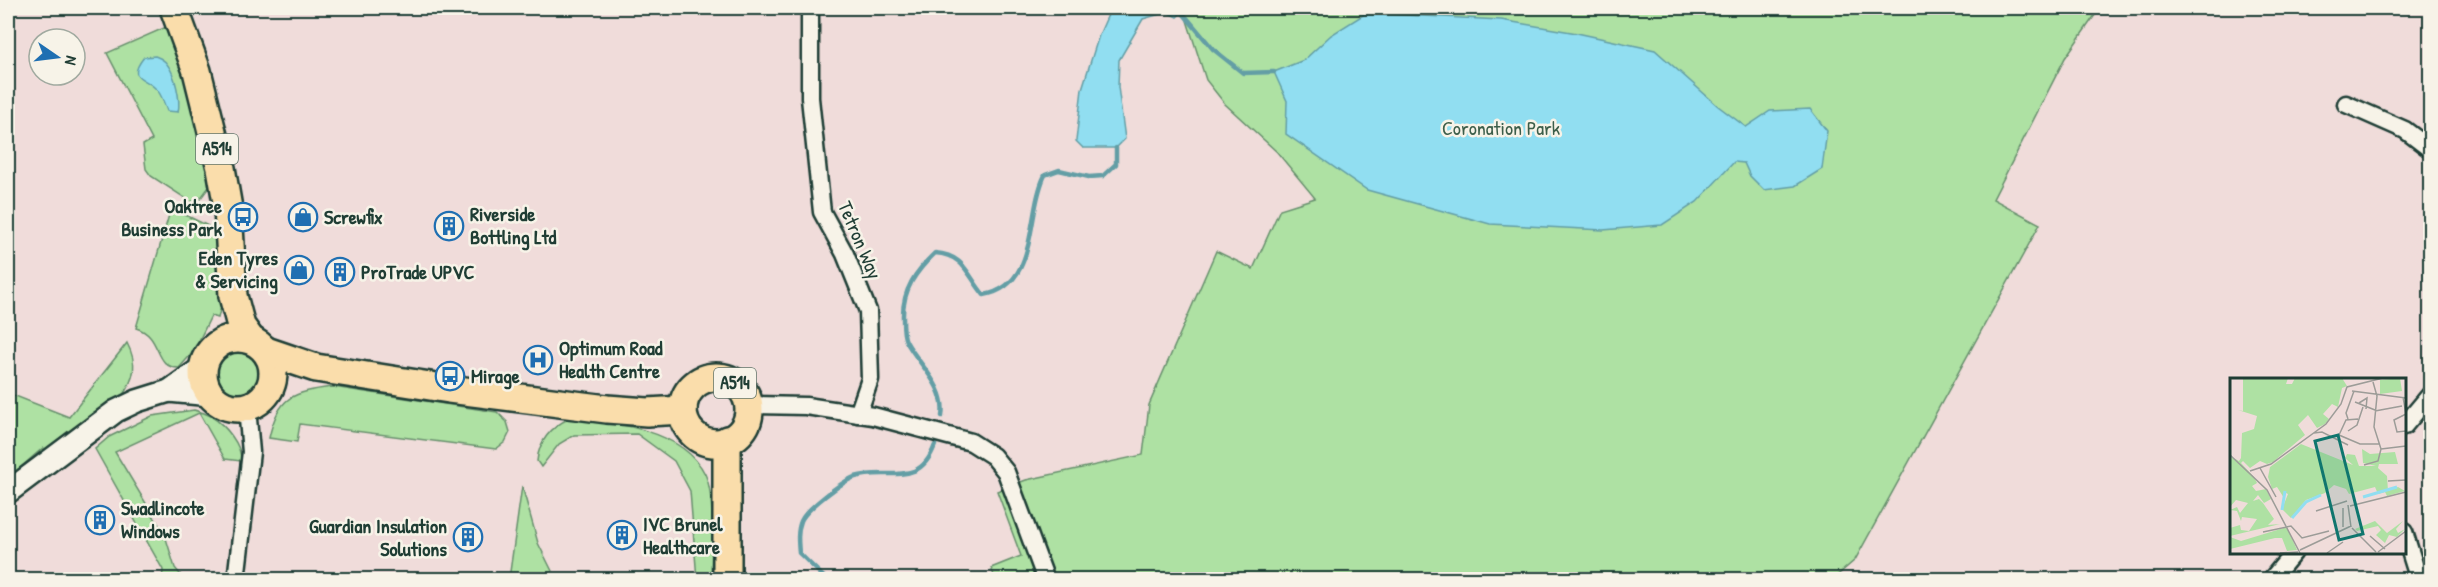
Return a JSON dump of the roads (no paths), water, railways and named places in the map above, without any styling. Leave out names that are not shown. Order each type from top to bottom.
[{"type":"main road","name":"A514","points":[[174,8],[197,71],[222,168],[228,208],[233,296],[241,326],[273,364],[274,375],[271,387]]},
{"type":"main road","name":"A514","points":[[211,355],[233,296]]},
{"type":"main road","points":[[316,368],[285,378],[271,387],[265,397],[247,408],[231,408],[220,403],[204,385],[211,355],[237,338],[316,368],[607,410],[647,412],[683,410],[685,424],[697,437],[716,442],[727,440],[727,579]]},
{"type":"main road","name":"A514","points":[[683,410],[692,388],[711,377],[731,380],[739,385],[746,394],[749,416],[745,427],[737,435],[727,440]]},
{"type":"street","name":"Tetron Way","points":[[810,8],[810,98],[822,212],[844,254],[868,311],[870,379],[858,414]]},
{"type":"street","points":[[2346,104],[2405,130],[2430,149]]},
{"type":"street","points":[[169,391],[211,355]]},
{"type":"street","points":[[8,492],[116,411],[137,401],[169,391],[211,395]]},
{"type":"street","points":[[2405,424],[2430,395]]},
{"type":"street","points":[[749,405],[806,406],[858,414],[971,442],[993,456],[1006,472],[1046,579]]},
{"type":"street","points":[[236,579],[251,452],[247,408]]},
{"type":"street","points":[[2405,538],[2420,579]]},
{"type":"street","points":[[2271,579],[2292,554]]},
{"type":"water","points":[[1111,8],[1183,8],[1177,17],[1167,12],[1143,19],[1119,60],[1118,87],[1125,139],[1116,148],[1083,148],[1076,141],[1082,89],[1099,35]]},
{"type":"water","name":"Coronation Park","points":[[1366,13],[1501,20],[1655,50],[1718,106],[1746,127],[1770,111],[1810,109],[1827,131],[1822,169],[1795,186],[1764,190],[1750,176],[1744,163],[1734,162],[1697,202],[1662,225],[1603,230],[1490,224],[1367,190],[1286,134],[1287,101],[1274,72],[1304,60],[1331,35]]},
{"type":"water","points":[[155,56],[165,61],[173,74],[178,94],[178,112],[167,111],[158,91],[137,74],[139,64],[144,57]]},
{"type":"waterway","points":[[1182,12],[1213,49],[1243,73],[1274,72]]},
{"type":"waterway","points":[[942,416],[942,405],[936,386],[911,350],[904,333],[903,308],[916,274],[935,253],[959,262],[984,295],[1002,289],[1014,278],[1022,263],[1045,175],[1059,170],[1089,177],[1103,176],[1116,164],[1116,148]]},
{"type":"waterway","points":[[827,580],[799,553],[799,529],[804,516],[825,496],[855,477],[911,472],[928,459],[935,445]]},
{"type":"place","name":"Oaktree Business Park","points":[[243,217]]},
{"type":"place","name":"Screwfix","points":[[303,217]]},
{"type":"place","name":"Riverside Bottling Ltd","points":[[449,226]]},
{"type":"place","name":"Eden Tyres & Servicing","points":[[299,270]]},
{"type":"place","name":"ProTrade UPVC","points":[[340,272]]},
{"type":"place","name":"Optimum Road Health Centre","points":[[538,360]]},
{"type":"place","name":"Mirage","points":[[450,376]]},
{"type":"place","name":"Swadlincote Windows","points":[[100,520]]},
{"type":"place","name":"IVC Brunel Healthcare","points":[[622,535]]},
{"type":"place","name":"Guardian Insulation Solutions","points":[[468,537]]}]
